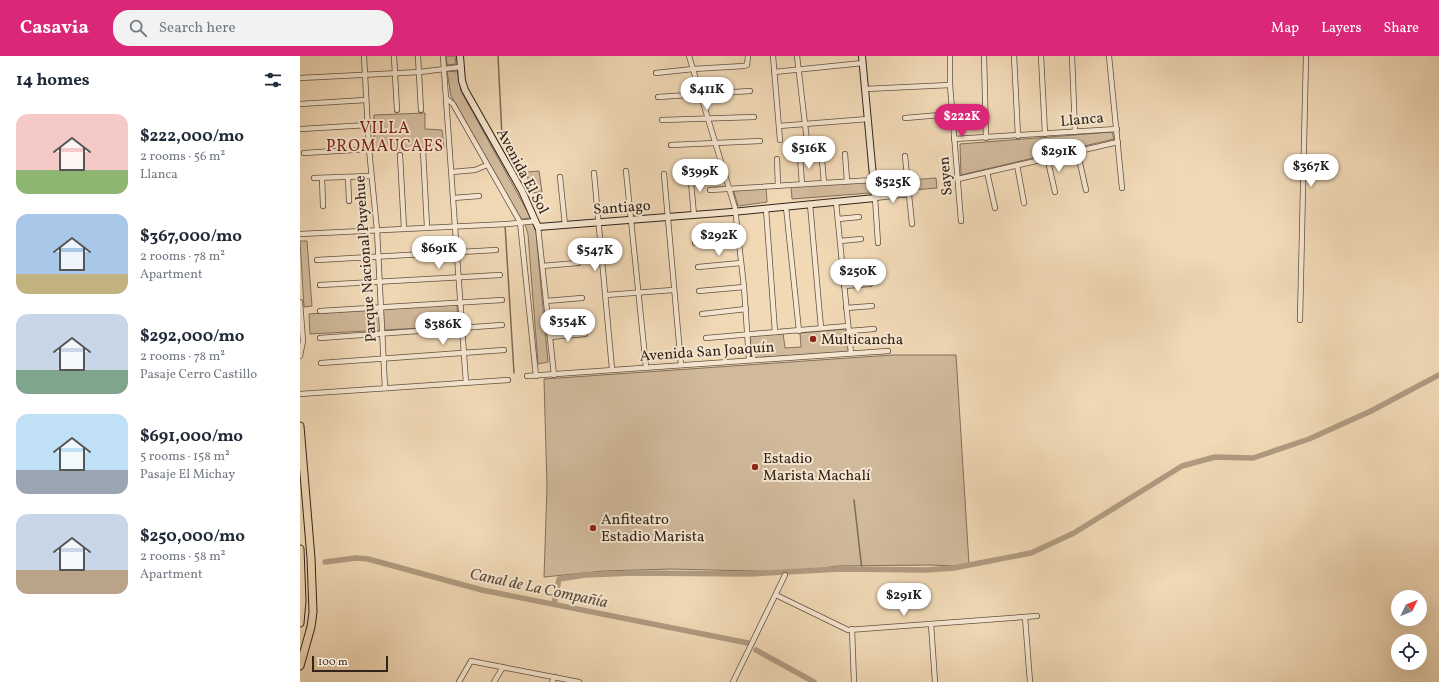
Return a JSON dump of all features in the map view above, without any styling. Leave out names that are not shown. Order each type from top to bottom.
[{"type":"main road","points":[[300,426],[311,558],[313,612],[311,627],[300,666]]},
{"type":"main road","points":[[300,549],[300,624],[306,622],[311,627]]},
{"type":"main road","points":[[301,611],[308,616],[313,612]]},
{"type":"street","name":"Parque Nacional Puyehue","points":[[364,56],[369,150],[378,256],[385,388]]},
{"type":"street","points":[[394,56],[397,110]]},
{"type":"street","points":[[418,56],[421,110]]},
{"type":"street","points":[[443,56],[466,383]]},
{"type":"street","name":"Avenida El Sol","points":[[460,56],[460,67],[465,90],[522,191],[537,224],[554,375]]},
{"type":"street","points":[[689,56],[730,188],[735,212],[744,287],[749,360]]},
{"type":"street","points":[[656,73],[747,66],[748,56]]},
{"type":"street","points":[[773,56],[780,140]]},
{"type":"street","points":[[797,56],[807,141]]},
{"type":"street","points":[[862,56],[878,243]]},
{"type":"street","name":"Sayen","points":[[950,56],[950,85],[961,221]]},
{"type":"street","points":[[984,56],[986,138]]},
{"type":"street","points":[[1014,56],[1018,136]]},
{"type":"street","points":[[1041,56],[1046,134]]},
{"type":"street","points":[[1072,56],[1075,132]]},
{"type":"street","points":[[1109,56],[1122,188]]},
{"type":"street","points":[[1300,320],[1306,56]]},
{"type":"street","points":[[774,72],[863,63]]},
{"type":"street","points":[[300,78],[395,72],[420,72],[460,67]]},
{"type":"street","points":[[865,89],[950,85]]},
{"type":"street","points":[[658,97],[750,91]]},
{"type":"street","points":[[447,99],[453,104],[520,222],[536,376]]},
{"type":"street","points":[[300,104],[366,100]]},
{"type":"street","points":[[905,118],[952,114]]},
{"type":"street","points":[[662,120],[754,117]]},
{"type":"street","points":[[779,126],[868,120]]},
{"type":"street","points":[[300,129],[368,125]]},
{"type":"street","name":"Llanca","points":[[954,139],[1018,136],[1117,128]]},
{"type":"street","points":[[671,145],[760,141]]},
{"type":"street","points":[[958,180],[1047,157],[1118,142]]},
{"type":"street","points":[[304,153],[369,150]]},
{"type":"street","points":[[424,150],[427,227]]},
{"type":"street","points":[[1077,150],[1086,190]]},
{"type":"street","points":[[400,154],[404,229]]},
{"type":"street","points":[[845,154],[846,181]]},
{"type":"street","points":[[905,156],[912,224]]},
{"type":"street","points":[[800,157],[802,184]]},
{"type":"street","points":[[1047,157],[1055,192]]},
{"type":"street","points":[[777,159],[778,186]]},
{"type":"street","points":[[822,160],[824,183]]},
{"type":"street","points":[[452,172],[475,170],[487,165]]},
{"type":"street","points":[[1017,165],[1024,203]]},
{"type":"street","points":[[626,171],[646,367]]},
{"type":"street","points":[[690,171],[694,215]]},
{"type":"street","points":[[987,172],[995,208]]},
{"type":"street","points":[[594,173],[612,369]]},
{"type":"street","points":[[664,174],[673,290],[681,365]]},
{"type":"street","points":[[314,178],[371,176]]},
{"type":"street","points":[[348,177],[350,201]]},
{"type":"street","points":[[560,177],[565,225]]},
{"type":"street","points":[[322,178],[322,206]]},
{"type":"street","points":[[710,190],[873,180]]},
{"type":"street","points":[[875,198],[909,194]]},
{"type":"street","points":[[453,198],[479,196]]},
{"type":"street","name":"Santiago","points":[[537,224],[565,225],[632,220],[735,212],[875,198]]},
{"type":"street","points":[[836,202],[851,353]]},
{"type":"street","points":[[810,204],[821,328]]},
{"type":"street","points":[[786,207],[799,331]]},
{"type":"street","points":[[766,209],[776,332]]},
{"type":"street","points":[[838,219],[859,217]]},
{"type":"street","points":[[300,234],[520,222],[537,224]]},
{"type":"street","points":[[695,243],[739,239]]},
{"type":"street","points":[[840,241],[861,239]]},
{"type":"street","points":[[317,260],[496,250]]},
{"type":"street","points":[[842,264],[868,262]]},
{"type":"street","points":[[542,266],[578,263]]},
{"type":"street","points":[[698,267],[741,263]]},
{"type":"street","points":[[320,285],[500,275]]},
{"type":"street","points":[[844,286],[870,284]]},
{"type":"street","points":[[699,291],[744,287]]},
{"type":"street","points":[[606,295],[673,290]]},
{"type":"street","points":[[546,301],[582,298]]},
{"type":"street","points":[[320,311],[380,309],[502,300]]},
{"type":"street","points":[[300,302],[303,341],[300,356]]},
{"type":"street","points":[[846,308],[872,306]]},
{"type":"street","points":[[702,314],[746,309]]},
{"type":"street","points":[[320,338],[382,332],[502,325]]},
{"type":"street","points":[[706,338],[821,328],[874,329]]},
{"type":"street","points":[[550,336],[585,334]]},
{"type":"street","points":[[321,363],[504,350]]},
{"type":"street","name":"Avenida San Joaquín","points":[[527,376],[888,351]]},
{"type":"street","points":[[300,394],[508,380]]},
{"type":"street","points":[[733,682],[785,575]]},
{"type":"street","points":[[776,594],[842,628],[852,629],[1037,616]]},
{"type":"street","points":[[1026,617],[1030,682]]},
{"type":"street","points":[[931,624],[935,682]]},
{"type":"street","points":[[852,629],[854,682]]},
{"type":"street","points":[[459,682],[471,660],[579,682]]},
{"type":"street","points":[[494,682],[503,667]]},
{"type":"street","points":[[552,682],[555,677]]},
{"type":"shaded area","points":[[446,56],[455,56],[456,64],[447,65]]},
{"type":"shaded area","points":[[447,71],[458,72],[461,91],[531,218],[521,219],[451,96]]},
{"type":"shaded area","points":[[425,113],[425,129],[442,130],[444,148],[374,151],[374,115]]},
{"type":"shaded area","points":[[1112,132],[1114,139],[961,175],[960,144]]},
{"type":"shaded area","points":[[539,171],[542,192],[530,193],[527,172]]},
{"type":"shaded area","points":[[936,178],[937,188],[912,190],[912,187],[897,188],[896,181]]},
{"type":"shaded area","points":[[868,180],[870,193],[792,199],[791,186]]},
{"type":"shaded area","points":[[766,187],[767,202],[738,206],[733,189]]},
{"type":"shaded area","points":[[533,223],[536,233],[548,362],[538,364],[528,234],[525,224]]},
{"type":"shaded area","points":[[300,241],[307,241],[312,306],[304,307]]},
{"type":"shaded area","points":[[457,303],[458,326],[310,334],[309,314]]},
{"type":"shaded area","points":[[846,329],[849,352],[751,358],[750,336],[783,333],[785,348],[801,347],[800,333]]},
{"type":"shaded area","name":"Estadio Marista Machalí","points":[[892,355],[956,355],[969,564],[954,566],[838,566],[795,572],[671,569],[604,571],[544,577],[547,487],[544,379]]},
{"type":"waterway","points":[[498,56],[502,137],[518,164]]},
{"type":"waterway","points":[[505,225],[514,373]]},
{"type":"waterway","points":[[554,604],[559,579],[585,575],[635,573],[749,574],[841,569],[926,570],[954,568],[1031,553],[1074,533],[1182,466],[1215,457],[1253,458],[1309,439],[1371,411],[1439,375]]},
{"type":"waterway","points":[[854,500],[862,570]]},
{"type":"waterway","name":"Canal de La Compañía","points":[[325,562],[356,558],[368,559],[482,590],[748,643]]},
{"type":"waterway","name":"Canal de La Compañía","points":[[756,650],[814,682]]},
{"type":"place","name":"Multicancha","points":[[813,339]]},
{"type":"place","name":"Estadio Marista Machalí","points":[[755,467]]},
{"type":"place","name":"Anfiteatro Estadio Marista","points":[[593,528]]},
{"type":"district","name":"VILLA PROMAUCAES","points":[[385,136]]}]
